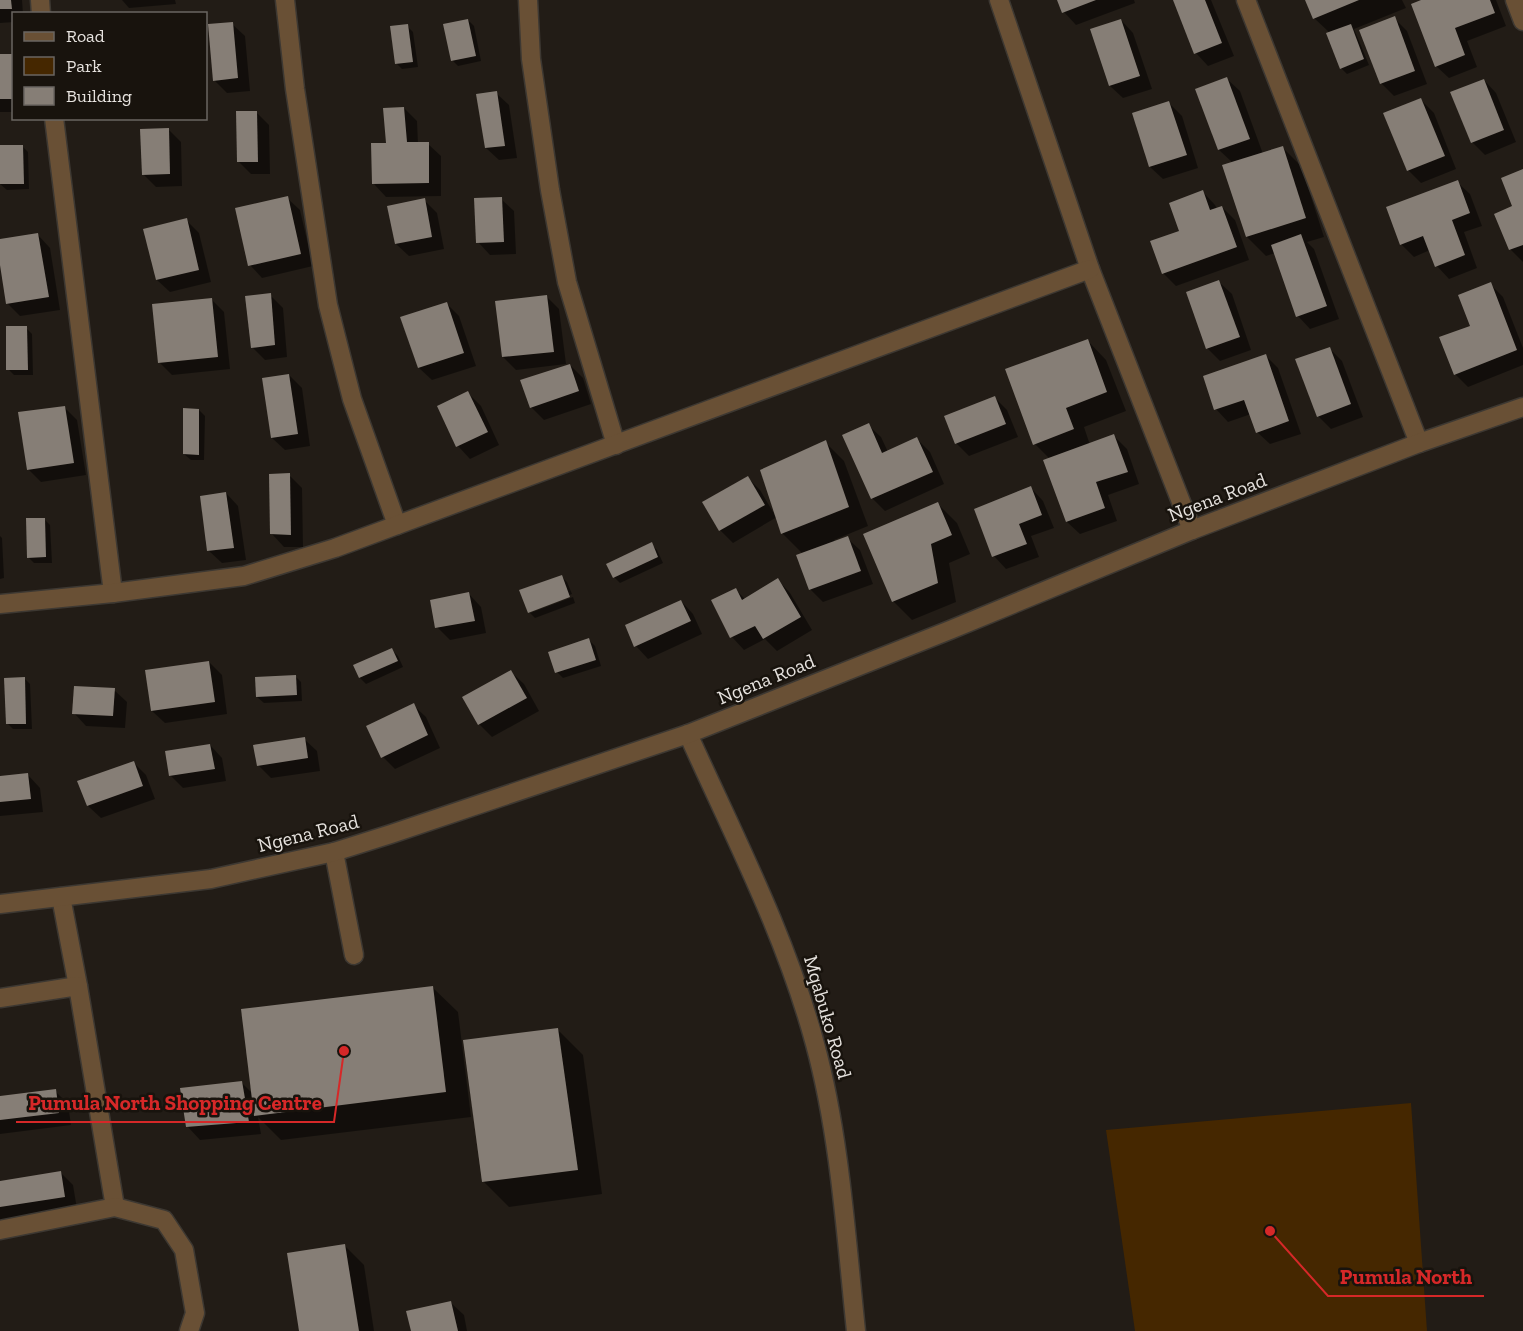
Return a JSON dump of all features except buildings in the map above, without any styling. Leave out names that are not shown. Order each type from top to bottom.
[{"type":"street","points":[[285,0],[295,89],[328,305],[352,399],[397,525]]},
{"type":"street","points":[[528,0],[531,59],[550,190],[567,282],[616,445]]},
{"type":"street","points":[[999,0],[1090,269],[1192,530]]},
{"type":"street","points":[[1246,0],[1419,443]]},
{"type":"street","points":[[1515,0],[1523,21]]},
{"type":"street","points":[[54,120],[113,593]]},
{"type":"street","points":[[0,604],[113,593],[244,576],[335,548],[1090,269]]},
{"type":"street","name":"Ngena Road","points":[[0,904],[211,879],[334,852],[484,804],[688,734],[1192,530],[1419,443],[1523,407]]},
{"type":"street","name":"Mqabuko Road","points":[[688,734],[791,967],[815,1044],[831,1110],[856,1331]]},
{"type":"street","points":[[334,852],[354,955]]},
{"type":"street","points":[[61,897],[115,1207]]},
{"type":"street","points":[[0,998],[78,986]]},
{"type":"street","points":[[0,1230],[115,1207],[164,1220],[184,1250],[195,1313],[189,1331]]},
{"type":"green space","points":[[1411,1103],[1427,1331],[1135,1331],[1106,1130]]},
{"type":"place","name":"Pumula North Shopping Centre","points":[[344,1051]]},
{"type":"place","name":"Pumula North","points":[[1270,1231]]}]
